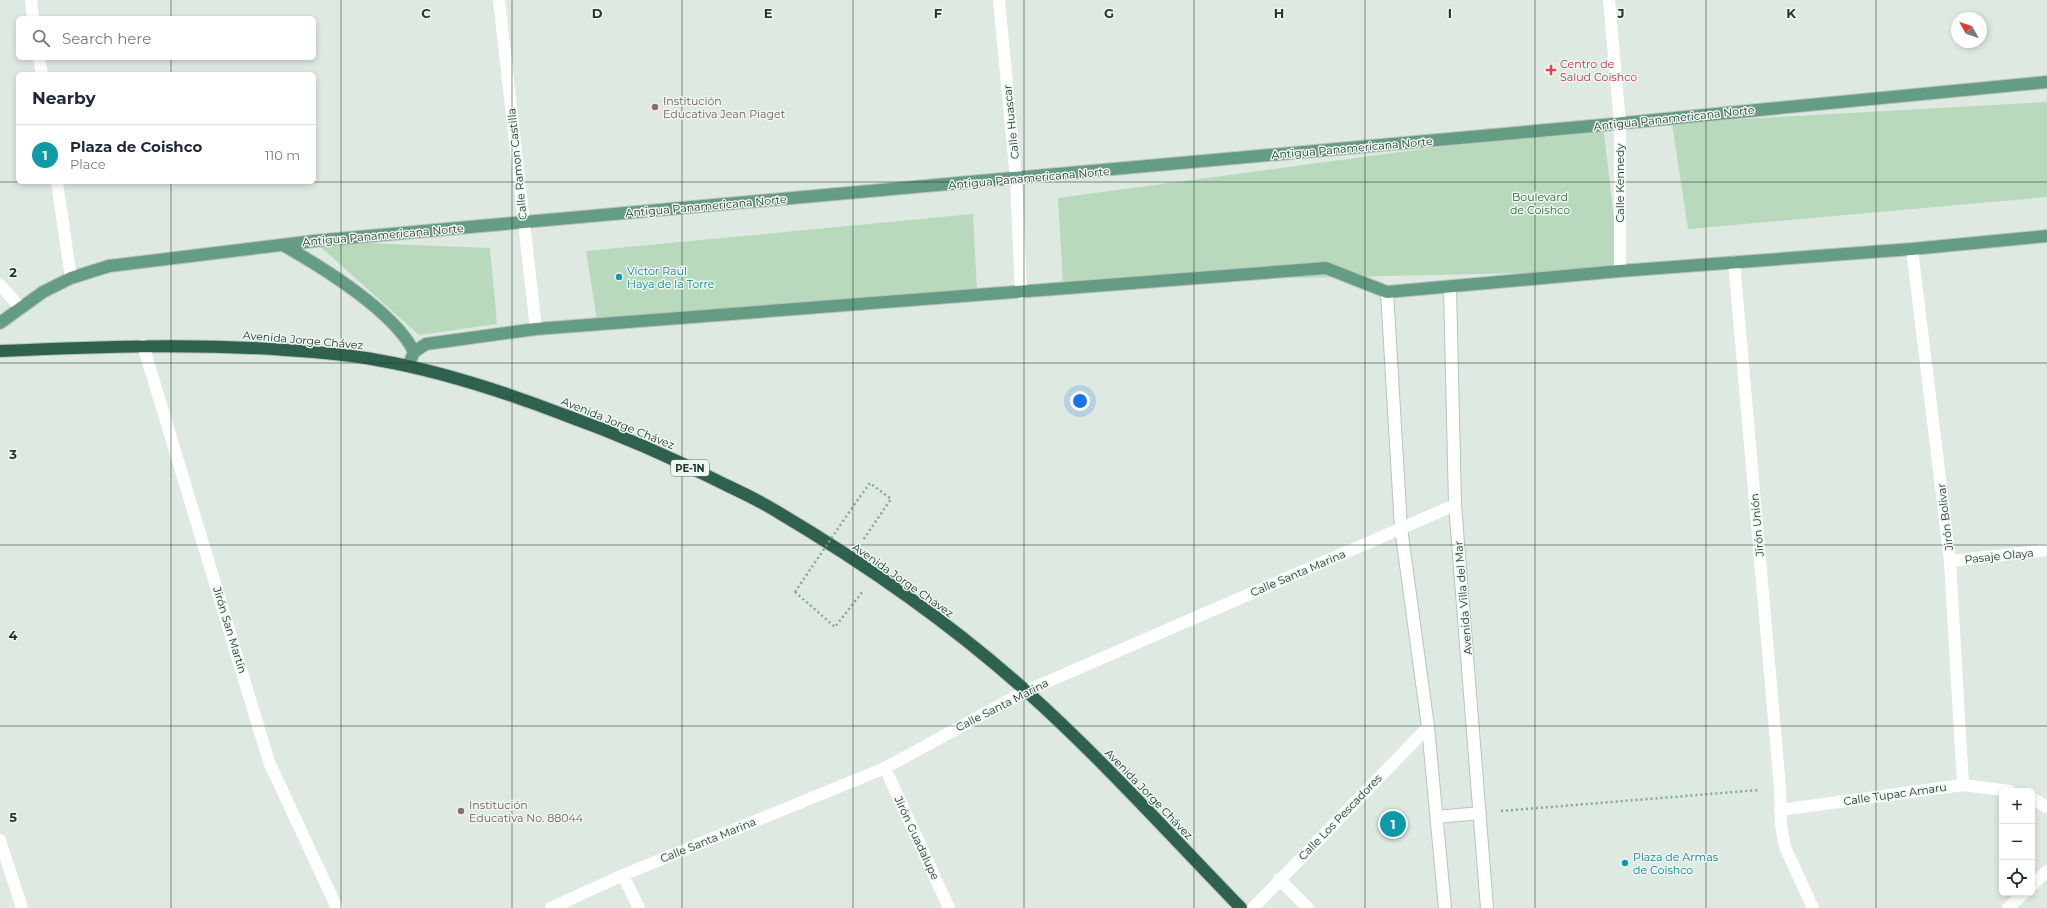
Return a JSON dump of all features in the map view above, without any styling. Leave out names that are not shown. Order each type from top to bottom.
[{"type":"highway","name":"Avenida Jorge Chávez","points":[[0,351],[143,345],[249,347],[337,354],[447,374],[594,425],[639,444],[707,475],[774,509],[851,558],[964,638],[1026,691],[1102,765],[1241,908]]},
{"type":"main road","name":"Antigua Panamericana Norte","points":[[0,323],[42,292],[71,278],[109,266],[283,244],[523,221],[1016,179],[2047,82]]},
{"type":"main road","points":[[408,366],[414,352],[426,344],[536,328],[1021,293],[1326,268],[1387,292],[1620,271],[1912,249],[2047,236]]},
{"type":"main road","points":[[283,244],[313,261],[362,297],[401,331],[414,352]]},
{"type":"street","points":[[31,0],[34,16]]},
{"type":"street","name":"Calle Ramon Castilla","points":[[499,0],[536,328]]},
{"type":"street","name":"Calle Huascar","points":[[999,0],[1016,179],[1021,293]]},
{"type":"street","name":"Calle Kennedy","points":[[1610,0],[1620,122],[1620,271]]},
{"type":"street","points":[[39,60],[42,72]]},
{"type":"street","points":[[57,184],[71,278]]},
{"type":"street","name":"Jirón Bolivar","points":[[1912,249],[1950,561],[1963,785]]},
{"type":"street","name":"Jirón Unión","points":[[1734,262],[1780,788],[1781,825],[1785,846],[1813,908]]},
{"type":"street","points":[[0,285],[20,307]]},
{"type":"street","name":"Avenida Villa del Mar","points":[[1450,287],[1455,505],[1488,908]]},
{"type":"street","points":[[1387,292],[1401,528],[1428,727],[1445,908]]},
{"type":"street","name":"Jirón San Martín","points":[[143,345],[269,762],[337,908]]},
{"type":"street","name":"Calle Santa Marina","points":[[551,908],[623,875],[885,768],[1026,691],[1455,505]]},
{"type":"street","name":"Pasaje Olaya","points":[[1950,561],[2047,550]]},
{"type":"street","name":"Calle Los Pescadores","points":[[1253,908],[1279,879],[1428,727]]},
{"type":"street","name":"Jirón Guadalupe","points":[[885,768],[949,908]]},
{"type":"street","name":"Calle Tupac Amaru","points":[[1780,810],[1963,785],[1999,790]]},
{"type":"street","points":[[2035,800],[2047,807]]},
{"type":"street","points":[[1437,817],[1480,813]]},
{"type":"street","points":[[0,840],[22,908]]},
{"type":"street","points":[[2035,882],[2047,871]]},
{"type":"street","points":[[623,875],[639,908]]},
{"type":"street","points":[[1279,879],[1308,908]]},
{"type":"street","points":[[2008,908],[2021,896]]},
{"type":"path","points":[[851,558],[891,499],[870,483],[795,592],[835,626],[876,575]]},
{"type":"path","points":[[1480,813],[1780,788]]},
{"type":"green space","points":[[2047,102],[2047,197],[1688,229],[1672,123]]},
{"type":"green space","name":"Boulevard de Coishco","points":[[1603,125],[1620,271],[1063,283],[1058,198]]},
{"type":"green space","points":[[973,214],[977,291],[597,320],[586,251]]},
{"type":"green space","points":[[314,241],[490,248],[497,324],[419,335]]},
{"type":"place","name":"Centro de Salud Coishco","points":[[1551,70]]},
{"type":"place","name":"Institución Educativa Jean Piaget","points":[[655,107]]},
{"type":"place","name":"Víctor Raúl Haya de la Torre","points":[[619,277]]},
{"type":"place","name":"Institución Educativa No. 88044","points":[[461,811]]},
{"type":"place","name":"Plaza de Coishco","points":[[1393,824]]},
{"type":"place","name":"Plaza de Armas de Coishco","points":[[1625,863]]}]
